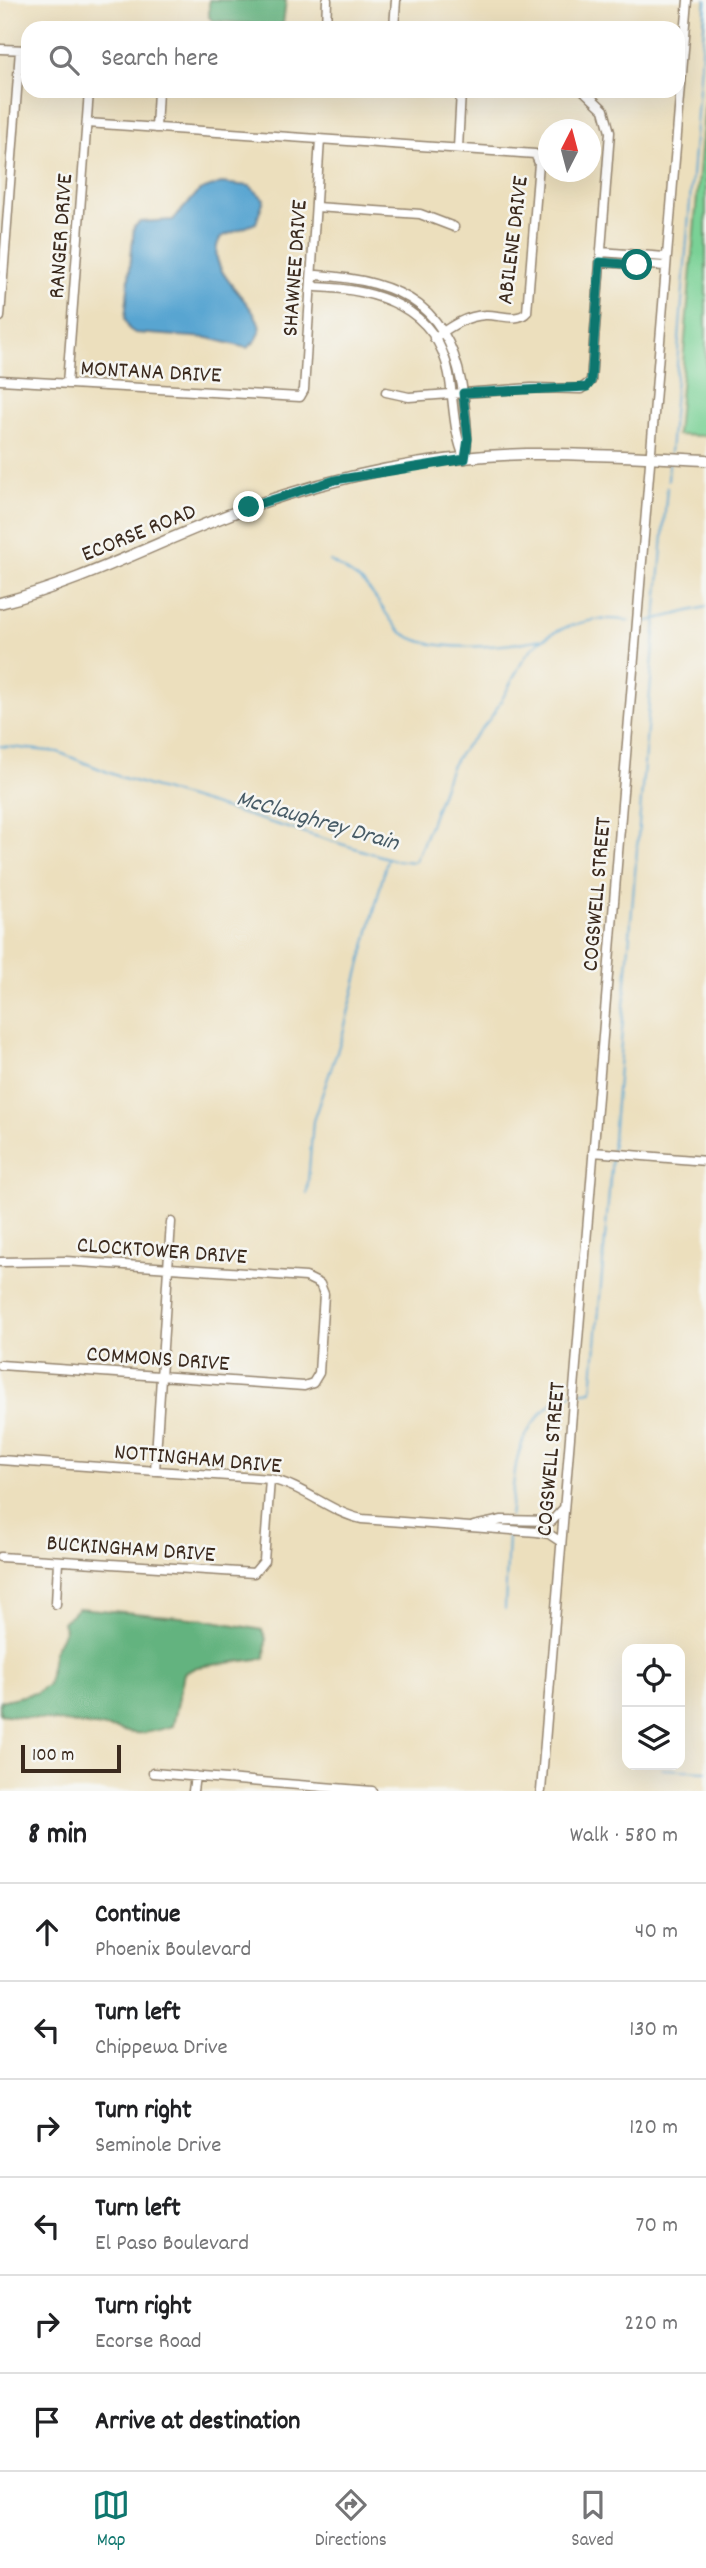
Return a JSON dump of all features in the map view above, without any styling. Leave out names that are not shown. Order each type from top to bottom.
[{"type":"main road","name":"ECORSE ROAD","points":[[0,603],[249,507],[315,486],[393,468],[527,454],[706,460]]},
{"type":"street","points":[[326,21],[327,0]]},
{"type":"street","points":[[394,21],[396,0]]},
{"type":"street","name":"COGSWELL STREET","points":[[685,34],[688,0]]},
{"type":"street","points":[[0,49],[21,50]]},
{"type":"street","points":[[0,317],[21,83]]},
{"type":"street","name":"RANGER DRIVE","points":[[67,384],[89,98]]},
{"type":"street","points":[[156,128],[158,98]]},
{"type":"street","points":[[87,123],[458,148],[461,98]]},
{"type":"street","points":[[386,392],[409,397],[587,387],[591,381],[610,132],[604,110],[591,98]]},
{"type":"street","name":"COGSWELL STREET","points":[[541,1791],[679,98]]},
{"type":"street","name":"SHAWNEE DRIVE","points":[[299,397],[304,390],[320,139]]},
{"type":"street","name":"ABILENE DRIVE","points":[[434,338],[476,316],[521,317],[527,312],[538,158],[531,152],[458,148]]},
{"type":"street","points":[[316,207],[421,214],[454,227]]},
{"type":"street","points":[[601,252],[665,262]]},
{"type":"street","points":[[600,262],[665,262]]},
{"type":"street","points":[[317,275],[356,278],[384,285],[413,300],[443,332],[456,362],[463,393],[468,439],[465,459],[458,442],[447,368],[434,338],[407,309],[386,297],[363,290],[317,287],[311,281],[317,275]]},
{"type":"street","name":"MONTANA DRIVE","points":[[0,380],[299,397]]},
{"type":"street","points":[[593,1152],[706,1161]]},
{"type":"street","points":[[155,1471],[171,1222]]},
{"type":"street","name":"CLOCKTOWER DRIVE","points":[[0,1262],[65,1261],[306,1278],[320,1284],[324,1294],[319,1373],[313,1383]]},
{"type":"street","name":"COMMONS DRIVE","points":[[0,1365],[299,1386],[313,1383]]},
{"type":"street","name":"NOTTINGHAM DRIVE","points":[[0,1460],[270,1479],[298,1488],[353,1517],[549,1534],[561,1542]]},
{"type":"street","name":"BUCKINGHAM DRIVE","points":[[0,1557],[244,1574],[259,1570],[265,1557],[270,1479]]},
{"type":"street","name":"NOTTINGHAM DRIVE","points":[[468,1527],[502,1520],[552,1521],[564,1508]]},
{"type":"street","points":[[56,1604],[58,1561]]},
{"type":"street","points":[[153,1773],[298,1788],[372,1791]]},
{"type":"street","points":[[193,1791],[195,1776]]},
{"type":"green space","points":[[209,0],[286,0],[283,21],[213,21],[209,17]]},
{"type":"green space","points":[[706,90],[706,436],[677,435]]},
{"type":"green space","points":[[78,1608],[203,1619],[262,1630],[266,1639],[265,1658],[197,1667],[184,1673],[173,1726],[152,1732],[132,1733],[0,1714],[0,1701],[35,1693],[48,1685],[54,1650],[65,1629],[63,1622]]},
{"type":"water","points":[[221,183],[250,186],[264,199],[256,223],[221,237],[216,253],[220,268],[259,324],[258,336],[247,348],[208,338],[135,333],[129,329],[125,319],[134,227],[140,222],[173,220],[199,191]]},
{"type":"waterway","points":[[670,453],[706,0]]},
{"type":"waterway","points":[[668,480],[669,462]]},
{"type":"waterway","points":[[612,1151],[667,487]]},
{"type":"waterway","points":[[330,561],[362,582],[398,629],[411,637],[428,643],[469,647],[546,638]]},
{"type":"waterway","name":"McClaughrey Drain","points":[[645,622],[706,607]]},
{"type":"waterway","name":"McClaughrey Drain","points":[[0,746],[58,752],[120,777],[394,860],[414,862],[451,767],[491,717],[526,656],[546,637],[573,625],[602,619],[629,621]]},
{"type":"waterway","points":[[307,1194],[313,1121],[342,1037],[387,860]]},
{"type":"waterway","points":[[577,1393],[592,1391],[612,1157]]},
{"type":"waterway","points":[[510,1517],[516,1463],[524,1439],[547,1408],[558,1399],[572,1394]]},
{"type":"waterway","points":[[505,1609],[508,1533]]},
{"type":"waterway","points":[[684,1770],[706,1771]]},
{"type":"route","points":[[249,507],[335,480],[393,468],[465,459],[468,439],[463,393],[587,387],[591,381],[600,262],[637,265]]}]
